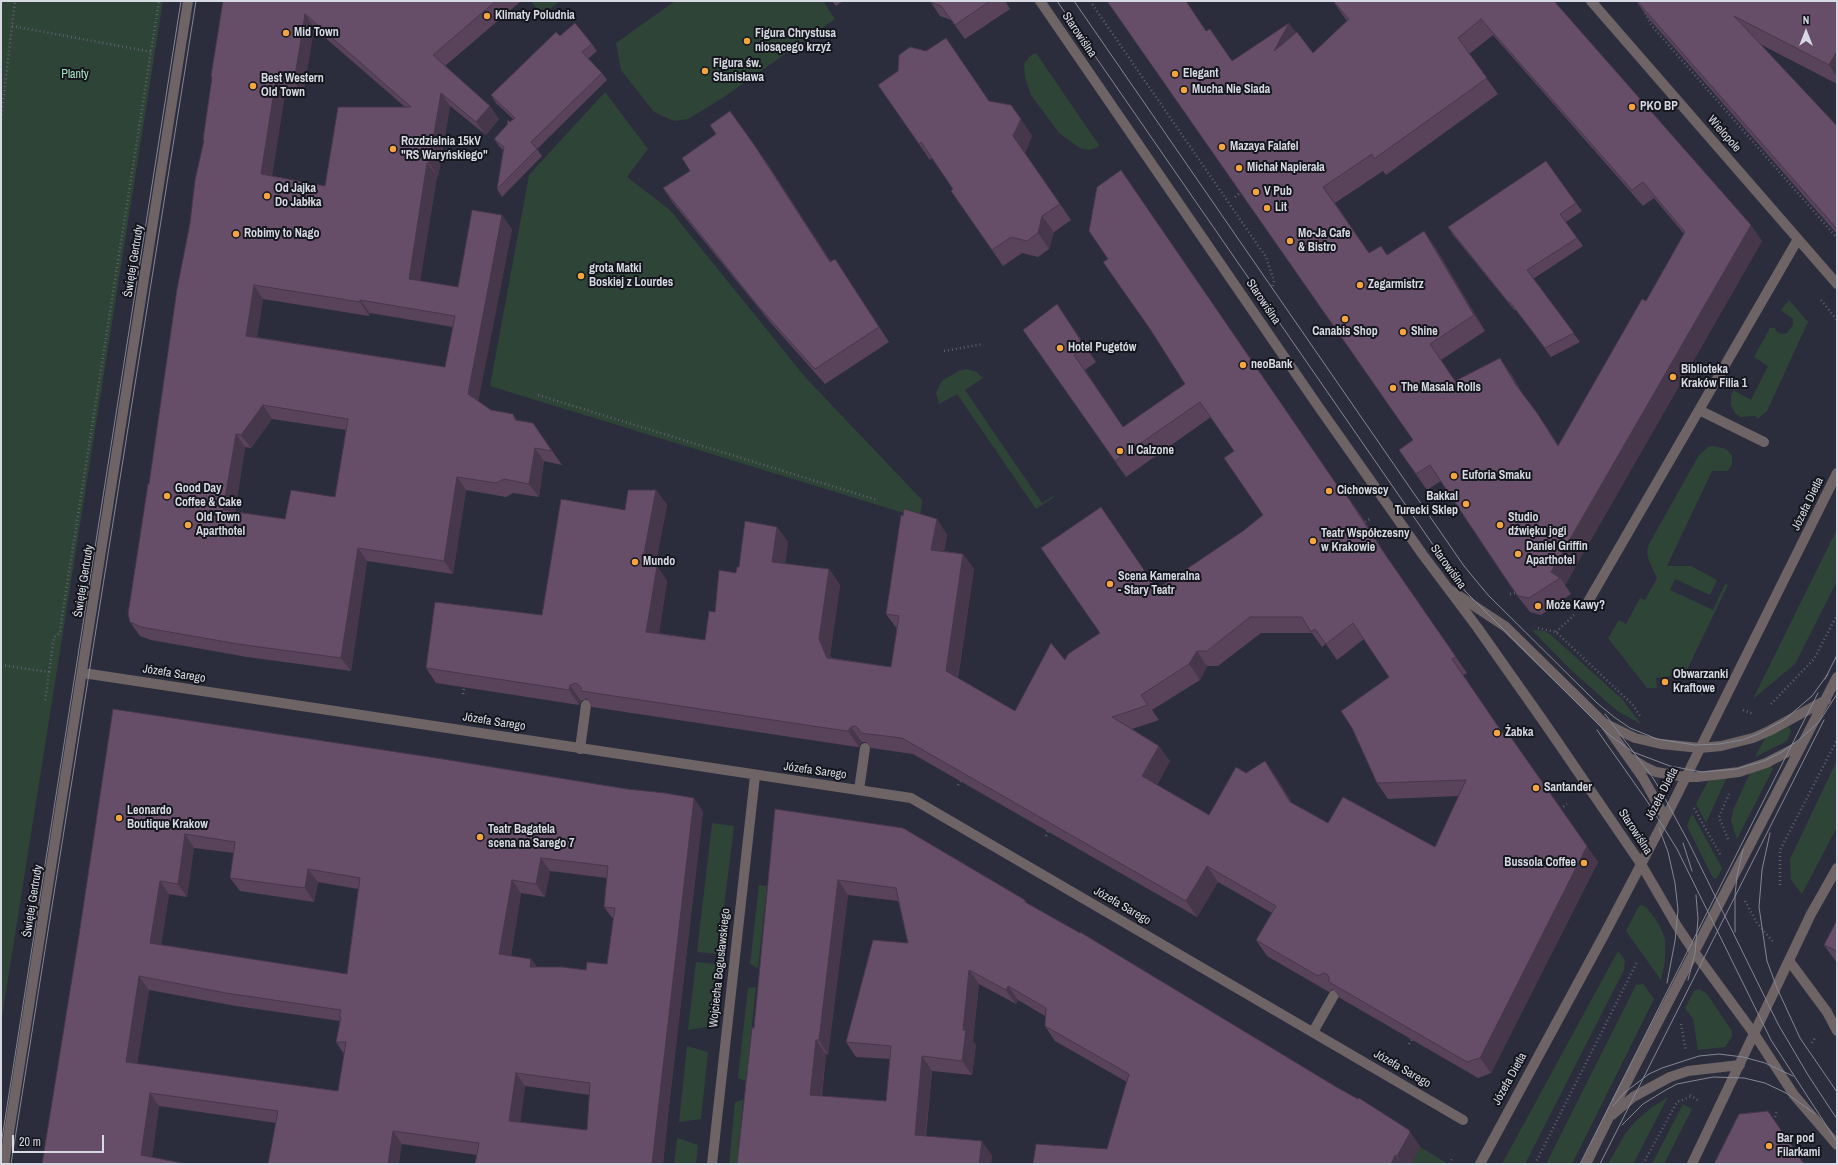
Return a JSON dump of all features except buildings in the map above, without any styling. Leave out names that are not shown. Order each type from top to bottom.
[{"type":"street","name":"Świętej Gertrudy","points":[[4,1164],[83,673],[188,1]]},
{"type":"street","name":"Starowiślna","points":[[1040,1],[1318,406],[1555,737],[1641,864],[1677,926],[1695,953],[1754,1035],[1794,1095],[1837,1146]]},
{"type":"street","name":"Wielopole","points":[[1591,1],[1837,284]]},
{"type":"street","points":[[1589,600],[1798,239]]},
{"type":"street","points":[[1699,410],[1764,442]]},
{"type":"street","name":"Józefa Dietla","points":[[1480,1164],[1641,864],[1837,473]]},
{"type":"street","points":[[1447,588],[1506,627],[1604,723],[1643,778],[1665,817]]},
{"type":"street","name":"Józefa Sarego","points":[[83,673],[755,776],[911,798],[1463,1120]]},
{"type":"street","points":[[1586,1164],[1837,677]]},
{"type":"street","points":[[1604,723],[1635,738],[1661,744],[1700,748],[1721,746],[1753,738],[1783,725],[1826,700]]},
{"type":"street","points":[[580,749],[586,705]]},
{"type":"street","points":[[1627,755],[1648,769],[1685,777],[1739,772],[1766,763],[1801,745]]},
{"type":"street","points":[[859,790],[865,748]]},
{"type":"street","name":"Wojciecha Bogusławskiego","points":[[712,1164],[755,776]]},
{"type":"street","points":[[1692,1164],[1790,962],[1811,914],[1837,868]]},
{"type":"street","points":[[1790,962],[1827,1012],[1837,1031]]},
{"type":"street","points":[[1313,1032],[1334,995]]},
{"type":"street","points":[[1609,1118],[1633,1097],[1670,1077],[1688,1071],[1740,1064]]},
{"type":"path","points":[[1,119],[15,1]]},
{"type":"path","points":[[45,702],[54,638],[60,633],[62,623],[152,52],[158,1]]},
{"type":"path","points":[[1090,1],[1266,257],[1274,281],[1272,287]]},
{"type":"path","points":[[1643,9],[1652,26],[1837,238]]},
{"type":"path","points":[[12,26],[152,52]]},
{"type":"path","points":[[1235,197],[1241,192]]},
{"type":"path","points":[[944,350],[983,344]]},
{"type":"path","points":[[538,395],[878,500]]},
{"type":"path","points":[[1365,522],[1370,519]]},
{"type":"path","points":[[1510,594],[1515,593]]},
{"type":"path","points":[[1770,706],[1814,659],[1837,615]]},
{"type":"path","points":[[1556,632],[1566,623]]},
{"type":"path","points":[[1,665],[49,672]]},
{"type":"path","points":[[463,694],[464,688]]},
{"type":"path","points":[[1691,688],[1706,694]]},
{"type":"path","points":[[1780,885],[1780,850],[1837,740]]},
{"type":"path","points":[[958,785],[961,781]]},
{"type":"path","points":[[1731,790],[1719,817],[1731,845]]},
{"type":"path","points":[[1560,809],[1566,804]]},
{"type":"path","points":[[1046,836],[1048,831]]},
{"type":"path","points":[[1535,1164],[1637,962]]},
{"type":"path","points":[[1680,1018],[1686,1051]]},
{"type":"path","points":[[1812,1043],[1817,1034]]},
{"type":"path","points":[[1409,1044],[1412,1039]]},
{"type":"path","points":[[1689,1090],[1690,1097]]},
{"type":"path","points":[[1643,1164],[1677,1102],[1690,1097],[1699,1101]]},
{"type":"path","points":[[1775,1117],[1778,1111]]},
{"type":"path","points":[[1450,1164],[1453,1157]]},
{"type":"green space","name":"Planty","points":[[1,1],[163,1],[1,1023]]},
{"type":"green space","points":[[531,1],[560,1],[542,15]]},
{"type":"green space","points":[[675,1],[823,1],[835,19],[724,97],[688,119],[674,121],[654,112],[621,70],[616,43]]},
{"type":"green space","points":[[1036,53],[1099,145],[1096,148],[1089,150],[1080,148],[1059,133],[1031,95],[1025,77],[1024,64],[1030,56]]},
{"type":"green space","points":[[605,92],[648,149],[627,177],[670,210],[805,377],[922,500],[920,518],[490,386],[529,175]]},
{"type":"green space","points":[[1789,300],[1808,322],[1767,411],[1757,419],[1756,416],[1740,417],[1735,413],[1731,405],[1733,390],[1751,400],[1768,366],[1754,357],[1770,328],[1775,328],[1777,332],[1782,334],[1787,333],[1793,325],[1793,319],[1781,310]]},
{"type":"green space","points":[[967,369],[976,372],[983,378],[965,390],[1042,503],[1053,496],[1054,497],[1036,509],[957,394],[939,404],[936,393],[943,380],[959,371]]},
{"type":"green space","points":[[1714,446],[1726,449],[1732,456],[1732,464],[1728,471],[1712,471],[1667,566],[1691,566],[1717,580],[1710,595],[1675,579],[1670,590],[1713,610],[1725,584],[1728,585],[1683,678],[1676,675],[1656,678],[1657,688],[1647,688],[1608,638],[1619,620],[1626,624],[1640,598],[1645,600],[1657,578],[1649,561],[1647,552],[1649,544],[1699,455],[1708,447]]},
{"type":"green space","points":[[1837,529],[1837,581],[1795,664],[1753,699]]},
{"type":"green space","points":[[1532,630],[1545,631],[1551,635],[1622,699],[1641,724],[1619,712],[1608,703],[1570,669]]},
{"type":"green space","points":[[1789,726],[1791,731],[1787,741],[1755,757],[1765,738]]},
{"type":"green space","points":[[1837,760],[1837,827],[1802,894],[1791,880],[1790,859]]},
{"type":"green space","points":[[1771,765],[1773,769],[1737,839],[1731,821],[1733,810],[1750,773]]},
{"type":"green space","points":[[1727,777],[1706,823],[1696,804],[1708,781]]},
{"type":"green space","points":[[1692,813],[1722,868],[1718,877],[1715,879],[1712,876],[1687,826]]},
{"type":"green space","points":[[712,823],[734,826],[718,954],[697,952]]},
{"type":"green space","points":[[759,885],[767,886],[758,968],[750,964]]},
{"type":"green space","points":[[1642,905],[1647,908],[1659,924],[1665,939],[1665,961],[1661,980],[1626,931],[1639,906]]},
{"type":"green space","points":[[1618,951],[1625,960],[1624,970],[1525,1164],[1502,1164]]},
{"type":"green space","points":[[696,962],[717,964],[707,1027],[688,1030]]},
{"type":"green space","points":[[1643,984],[1654,999],[1572,1164],[1546,1164],[1636,985]]},
{"type":"green space","points":[[756,987],[746,1081],[738,1078],[748,988]]},
{"type":"green space","points":[[1699,989],[1707,994],[1732,1031],[1732,1037],[1725,1047],[1698,1050],[1693,1019],[1685,1008],[1694,991]]},
{"type":"green space","points":[[687,1046],[708,1052],[701,1119],[679,1122]]},
{"type":"green space","points":[[1668,1097],[1633,1164],[1608,1164],[1625,1134],[1635,1122],[1652,1107]]},
{"type":"green space","points":[[743,1100],[737,1164],[729,1164],[735,1102]]},
{"type":"green space","points":[[1683,1104],[1692,1109],[1664,1164],[1652,1164]]},
{"type":"green space","points":[[677,1138],[698,1145],[696,1164],[674,1164]]},
{"type":"green space","points":[[1420,1147],[1445,1162],[1444,1164],[1411,1164]]},
{"type":"tram line","points":[[1,1145],[181,1]]},
{"type":"tram line","points":[[11,1164],[196,1]]},
{"type":"tram line","points":[[1057,1],[1465,591],[1608,734],[1633,752],[1670,766],[1702,772],[1736,769],[1764,761],[1782,752],[1801,738],[1819,722],[1837,694]]},
{"type":"tram line","points":[[1074,1],[1464,566],[1488,595],[1597,703],[1630,728],[1657,739],[1695,745],[1719,744],[1742,740],[1758,734],[1784,720],[1812,696],[1828,674]]},
{"type":"tram line","points":[[1825,679],[1837,655]]},
{"type":"tram line","points":[[1580,1164],[1818,693]]},
{"type":"tram line","points":[[1605,714],[1653,778],[1662,793],[1689,843],[1778,1024],[1808,1075],[1837,1119]]},
{"type":"tram line","points":[[1600,1164],[1824,720]]},
{"type":"tram line","points":[[1597,730],[1647,801],[1677,849],[1771,1040],[1837,1142]]},
{"type":"tram line","points":[[1659,828],[1668,852],[1675,883],[1678,910],[1675,941],[1667,983]]},
{"type":"tram line","points":[[1770,833],[1762,870],[1759,907],[1767,961],[1777,988],[1800,1038],[1837,1092]]},
{"type":"tram line","points":[[1683,843],[1692,871]]},
{"type":"tram line","points":[[1735,932],[1735,895],[1737,876],[1743,849]]},
{"type":"tram line","points":[[1688,980],[1695,953],[1698,919],[1696,895]]},
{"type":"tram line","points":[[1613,1106],[1624,1093],[1649,1074],[1662,1068],[1699,1056],[1719,1054],[1743,1057],[1765,1063],[1793,1076]]},
{"type":"tram line","points":[[1622,1125],[1643,1104],[1677,1084],[1713,1077],[1744,1078],[1765,1083],[1786,1093],[1815,1114]]},
{"type":"place","name":"Klimaty Poludnia","points":[[487,16]]},
{"type":"place","name":"Mid Town","points":[[286,33]]},
{"type":"place","name":"Figura Chrystusa niosącego krzyż","points":[[747,41]]},
{"type":"place","name":"Figura św. Stanisława","points":[[705,71]]},
{"type":"place","name":"Elegant","points":[[1175,74]]},
{"type":"place","name":"Best Western Old Town","points":[[253,86]]},
{"type":"place","name":"Mucha Nie Siada","points":[[1184,90]]},
{"type":"place","name":"PKO BP","points":[[1632,107]]},
{"type":"place","name":"Mazaya Falafel","points":[[1222,147]]},
{"type":"place","name":"Rozdzielnia 15kV \"RS Waryńskiego\"","points":[[393,149]]},
{"type":"place","name":"Michał Napierała","points":[[1239,168]]},
{"type":"place","name":"V Pub","points":[[1256,192]]},
{"type":"place","name":"Od Jajka Do Jabłka","points":[[267,196]]},
{"type":"place","name":"Lit","points":[[1267,208]]},
{"type":"place","name":"Robimy to Nago","points":[[236,234]]},
{"type":"place","name":"Mo-Ja Cafe & Bistro","points":[[1290,241]]},
{"type":"place","name":"grota Matki Boskiej z Lourdes","points":[[581,276]]},
{"type":"place","name":"Zegarmistrz","points":[[1360,285]]},
{"type":"place","name":"Canabis Shop","points":[[1345,319]]},
{"type":"place","name":"Shine","points":[[1403,332]]},
{"type":"place","name":"Hotel Pugetów","points":[[1060,348]]},
{"type":"place","name":"neoBank","points":[[1243,365]]},
{"type":"place","name":"Biblioteka Kraków Filia 1","points":[[1673,377]]},
{"type":"place","name":"The Masala Rolls","points":[[1393,388]]},
{"type":"place","name":"Il Calzone","points":[[1120,451]]},
{"type":"place","name":"Euforia Smaku","points":[[1454,476]]},
{"type":"place","name":"Cichowscy","points":[[1329,491]]},
{"type":"place","name":"Good Day Coffee & Cake","points":[[167,496]]},
{"type":"place","name":"Bakkal Turecki Sklep","points":[[1466,504]]},
{"type":"place","name":"Old Town Aparthotel","points":[[188,525]]},
{"type":"place","name":"Studio dźwięku jogi","points":[[1500,525]]},
{"type":"place","name":"Teatr Współczesny w Krakowie","points":[[1313,541]]},
{"type":"place","name":"Daniel Griffin Aparthotel","points":[[1518,554]]},
{"type":"place","name":"Mundo","points":[[635,562]]},
{"type":"place","name":"Scena Kameralna - Stary Teatr","points":[[1110,584]]},
{"type":"place","name":"Może Kawy?","points":[[1538,606]]},
{"type":"place","name":"Obwarzanki Kraftowe","points":[[1665,682]]},
{"type":"place","name":"Żabka","points":[[1497,733]]},
{"type":"place","name":"Santander","points":[[1536,788]]},
{"type":"place","name":"Leonardo Boutique Krakow","points":[[119,818]]},
{"type":"place","name":"Teatr Bagatela scena na Sarego 7","points":[[480,837]]},
{"type":"place","name":"Bussola Coffee","points":[[1584,863]]},
{"type":"place","name":"Bar pod Filarkami","points":[[1769,1146]]}]
